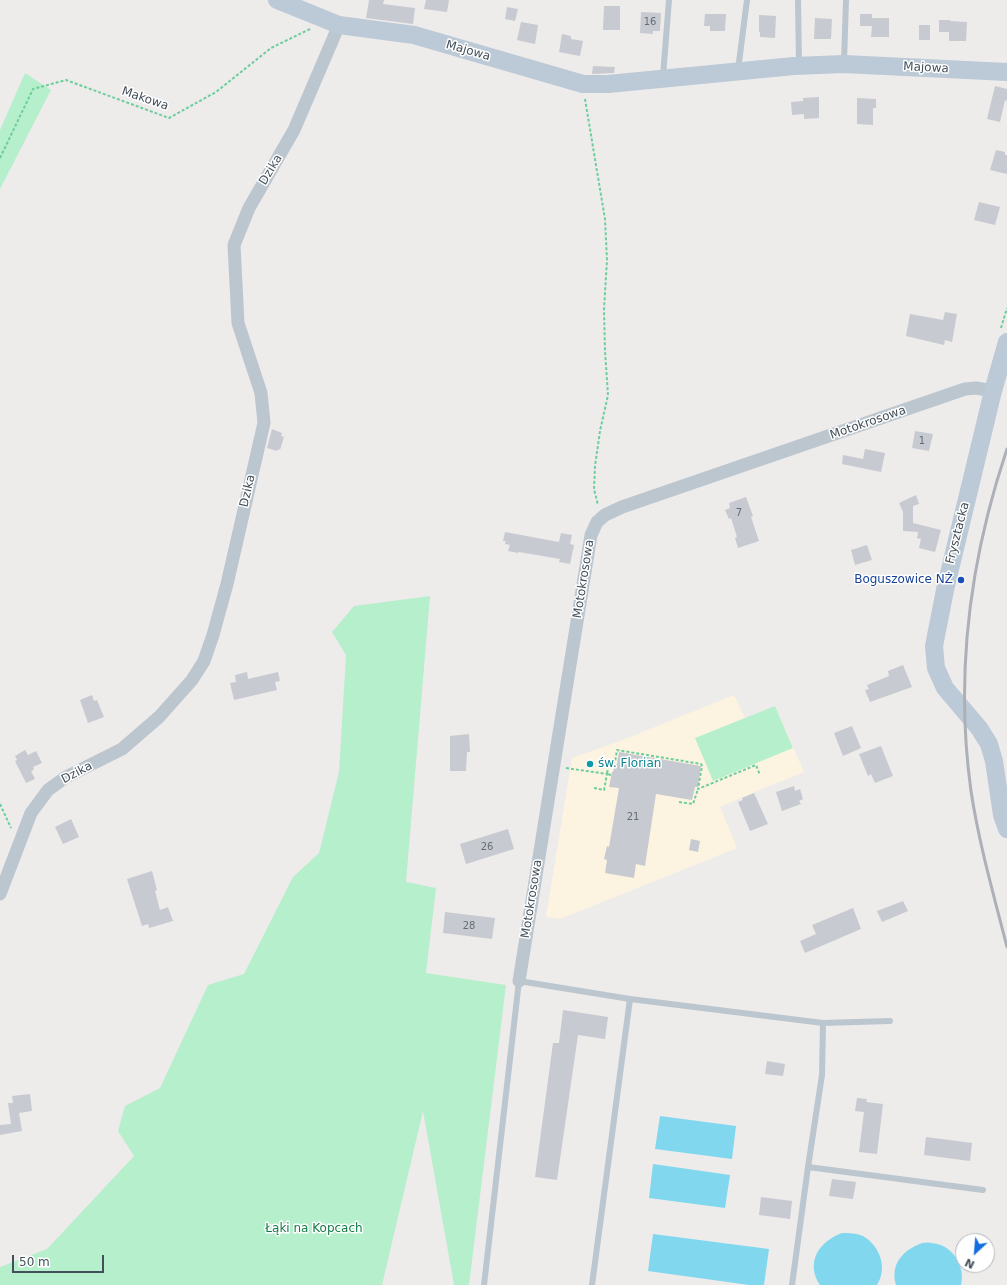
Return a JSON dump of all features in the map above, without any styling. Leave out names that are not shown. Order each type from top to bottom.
[{"type":"street","name":"Majowa","points":[[277,0],[333,23],[414,35],[583,84],[608,84],[662,80],[738,71],[844,64],[1007,72]]},
{"type":"street","name":"Dzika","points":[[0,894],[31,813],[48,790],[66,777],[122,749],[159,717],[192,680],[204,662],[227,584],[264,423],[261,393],[238,323],[234,245],[248,208],[294,130],[333,23]]},
{"type":"street","name":"Frysztacka","points":[[1007,342],[993,391],[945,590],[934,646],[936,668],[945,688],[979,728],[989,744],[994,760],[1002,815],[1007,829]]},
{"type":"street","name":"Motokrosowa","points":[[519,981],[591,535],[597,522],[605,515],[622,507],[965,389],[976,388],[993,391]]},
{"type":"lane","points":[[662,80],[669,0]]},
{"type":"lane","points":[[738,71],[747,0]]},
{"type":"lane","points":[[798,0],[799,66]]},
{"type":"lane","points":[[844,64],[846,0]]},
{"type":"lane","points":[[484,1285],[519,981],[630,999],[823,1023],[890,1020]]},
{"type":"lane","points":[[592,1285],[630,999]]},
{"type":"lane","points":[[792,1285],[822,1075],[823,1023]]},
{"type":"lane","points":[[808,1168],[983,1190]]},
{"type":"path","name":"Makowa","points":[[0,158],[33,89],[66,80],[169,118],[216,92],[271,48],[333,23]]},
{"type":"path","points":[[583,84],[605,219],[607,260],[604,309],[608,396],[600,431],[595,466],[594,489],[597,502],[605,515]]},
{"type":"path","points":[[594,788],[604,790],[609,761],[615,762],[617,750],[702,765],[698,789],[693,804],[678,802]]},
{"type":"path","points":[[698,789],[756,765],[760,775]]},
{"type":"path","points":[[553,766],[611,775]]},
{"type":"path","points":[[0,804],[18,844]]},
{"type":"shaded area","points":[[734,695],[745,718],[775,706],[804,772],[720,807],[737,848],[560,919],[546,917],[572,758],[620,741]]},
{"type":"green space","points":[[25,73],[51,90],[0,189],[0,130]]},
{"type":"green space","name":"Łąki na Kopcach","points":[[430,596],[406,882],[436,888],[426,973],[506,985],[469,1285],[454,1285],[423,1111],[382,1285],[0,1285],[0,1267],[47,1249],[134,1156],[118,1131],[125,1106],[160,1088],[208,985],[244,974],[293,877],[319,853],[339,772],[346,655],[332,632],[354,606]]},
{"type":"green space","points":[[775,706],[793,748],[713,781],[695,738]]},
{"type":"water","points":[[660,1116],[736,1126],[732,1159],[655,1149]]},
{"type":"water","points":[[653,1164],[730,1175],[725,1208],[649,1198]]},
{"type":"water","points":[[842,1233],[863,1236],[874,1245],[878,1251],[882,1265],[882,1272],[877,1285],[820,1285],[814,1269],[814,1261],[821,1247],[827,1241]]},
{"type":"water","points":[[653,1234],[769,1249],[764,1285],[749,1285],[648,1271]]},
{"type":"water","points":[[922,1243],[939,1244],[951,1252],[955,1256],[955,1273],[961,1273],[961,1285],[896,1285],[895,1271],[897,1264],[904,1254]]},
{"type":"building","points":[[369,0],[384,0],[383,4],[415,8],[413,24],[366,18]]},
{"type":"building","points":[[426,0],[449,0],[447,12],[424,9]]},
{"type":"building","points":[[604,6],[620,6],[620,30],[603,30]]},
{"type":"building","points":[[507,7],[518,9],[515,21],[505,19]]},
{"type":"building","points":[[641,12],[661,13],[660,31],[653,31],[653,34],[640,33]]},
{"type":"building","points":[[705,14],[726,14],[725,31],[710,31],[710,26],[704,26]]},
{"type":"building","points":[[860,14],[872,14],[872,18],[889,18],[889,37],[871,37],[872,26],[860,26]]},
{"type":"building","points":[[759,15],[776,16],[775,38],[760,37]]},
{"type":"building","points":[[815,18],[832,19],[831,39],[814,39]]},
{"type":"building","points":[[939,20],[967,22],[966,41],[949,41],[949,32],[939,32]]},
{"type":"building","points":[[521,22],[538,25],[535,44],[517,40]]},
{"type":"building","points":[[919,25],[930,25],[930,40],[919,40]]},
{"type":"building","points":[[562,34],[571,36],[571,39],[583,41],[580,56],[559,52]]},
{"type":"building","points":[[593,66],[615,67],[614,73],[592,74]]},
{"type":"building","points":[[995,86],[1007,89],[1007,101],[1005,100],[1000,122],[987,119]]},
{"type":"building","points":[[819,97],[819,118],[804,119],[804,114],[792,115],[791,102],[803,101],[803,98]]},
{"type":"building","points":[[857,98],[876,99],[876,108],[873,108],[873,125],[857,124]]},
{"type":"building","points":[[996,150],[1005,152],[1005,155],[1007,155],[1007,174],[990,170]]},
{"type":"building","points":[[979,202],[1000,207],[995,225],[974,220]]},
{"type":"building","points":[[945,312],[957,314],[952,342],[945,340],[944,345],[906,336],[910,314],[943,320]]},
{"type":"building","points":[[272,429],[282,433],[281,436],[284,437],[280,450],[278,449],[277,451],[267,448]]},
{"type":"building","points":[[915,431],[933,434],[929,451],[912,448]]},
{"type":"building","points":[[865,449],[885,453],[881,472],[842,464],[843,455],[863,459]]},
{"type":"building","points":[[916,495],[919,504],[913,506],[913,523],[941,530],[935,552],[919,548],[921,539],[917,538],[918,532],[903,531],[903,512],[899,503]]},
{"type":"building","points":[[746,497],[753,516],[751,517],[759,541],[738,548],[735,538],[737,537],[731,518],[729,519],[725,510],[730,508],[729,503]]},
{"type":"building","points":[[505,532],[559,542],[561,533],[572,535],[570,544],[574,545],[570,564],[559,562],[560,559],[508,551],[510,545],[505,544],[506,541],[503,541]]},
{"type":"building","points":[[867,545],[872,560],[855,565],[851,550]]},
{"type":"building","points":[[903,665],[912,687],[870,702],[865,690],[869,689],[867,685],[889,676],[888,671]]},
{"type":"building","points":[[247,672],[248,679],[278,672],[280,681],[275,682],[277,690],[234,700],[230,683],[236,682],[235,675]]},
{"type":"building","points":[[92,695],[94,701],[97,700],[104,717],[88,723],[80,700]]},
{"type":"building","points":[[852,726],[861,748],[843,756],[834,733]]},
{"type":"building","points":[[469,734],[470,752],[467,752],[466,771],[450,771],[450,736]]},
{"type":"building","points":[[881,746],[893,776],[875,783],[871,774],[868,776],[859,754]]},
{"type":"building","points":[[25,750],[28,755],[36,751],[42,763],[33,767],[34,770],[31,771],[35,779],[26,783],[15,761],[17,760],[15,756]]},
{"type":"building","points":[[619,752],[701,766],[698,787],[695,787],[692,800],[656,794],[645,866],[636,864],[634,878],[605,873],[607,860],[604,859],[607,846],[609,847],[619,788],[609,787],[612,772],[615,764],[617,764]]},
{"type":"building","points":[[794,786],[795,791],[800,789],[803,799],[799,801],[801,804],[782,811],[776,792]]},
{"type":"building","points":[[754,793],[768,824],[750,831],[738,802],[743,800],[742,798]]},
{"type":"building","points":[[71,819],[79,837],[63,844],[55,827]]},
{"type":"building","points":[[508,829],[514,849],[466,864],[460,844]]},
{"type":"building","points":[[691,839],[700,841],[698,852],[689,850]]},
{"type":"building","points":[[152,871],[160,910],[168,907],[173,921],[149,928],[148,924],[142,926],[127,879]]},
{"type":"building","points":[[903,901],[908,911],[882,922],[877,911]]},
{"type":"building","points":[[853,908],[861,929],[805,953],[800,941],[816,934],[812,925]]},
{"type":"building","points":[[445,912],[495,918],[492,939],[443,933]]},
{"type":"building","points":[[563,1010],[608,1017],[605,1039],[578,1035],[557,1180],[535,1177],[553,1043],[559,1043]]},
{"type":"building","points":[[767,1061],[785,1064],[783,1076],[765,1074]]},
{"type":"building","points":[[30,1094],[32,1111],[19,1113],[22,1131],[0,1135],[0,1125],[11,1124],[8,1103],[13,1103],[12,1096]]},
{"type":"building","points":[[857,1098],[867,1099],[866,1102],[883,1104],[877,1154],[859,1152],[864,1112],[855,1111]]},
{"type":"building","points":[[926,1137],[972,1143],[970,1161],[924,1155]]},
{"type":"building","points":[[832,1179],[856,1182],[853,1199],[829,1196]]},
{"type":"building","points":[[761,1197],[792,1201],[790,1219],[759,1215]]},
{"type":"railway","points":[[1007,449],[994,491],[975,575],[969,618],[965,705],[966,748],[974,811],[987,870],[1007,947]]},
{"type":"place","name":"Boguszowice NŻ","points":[[961,580]]},
{"type":"place","name":"św. Florian","points":[[590,764]]}]
